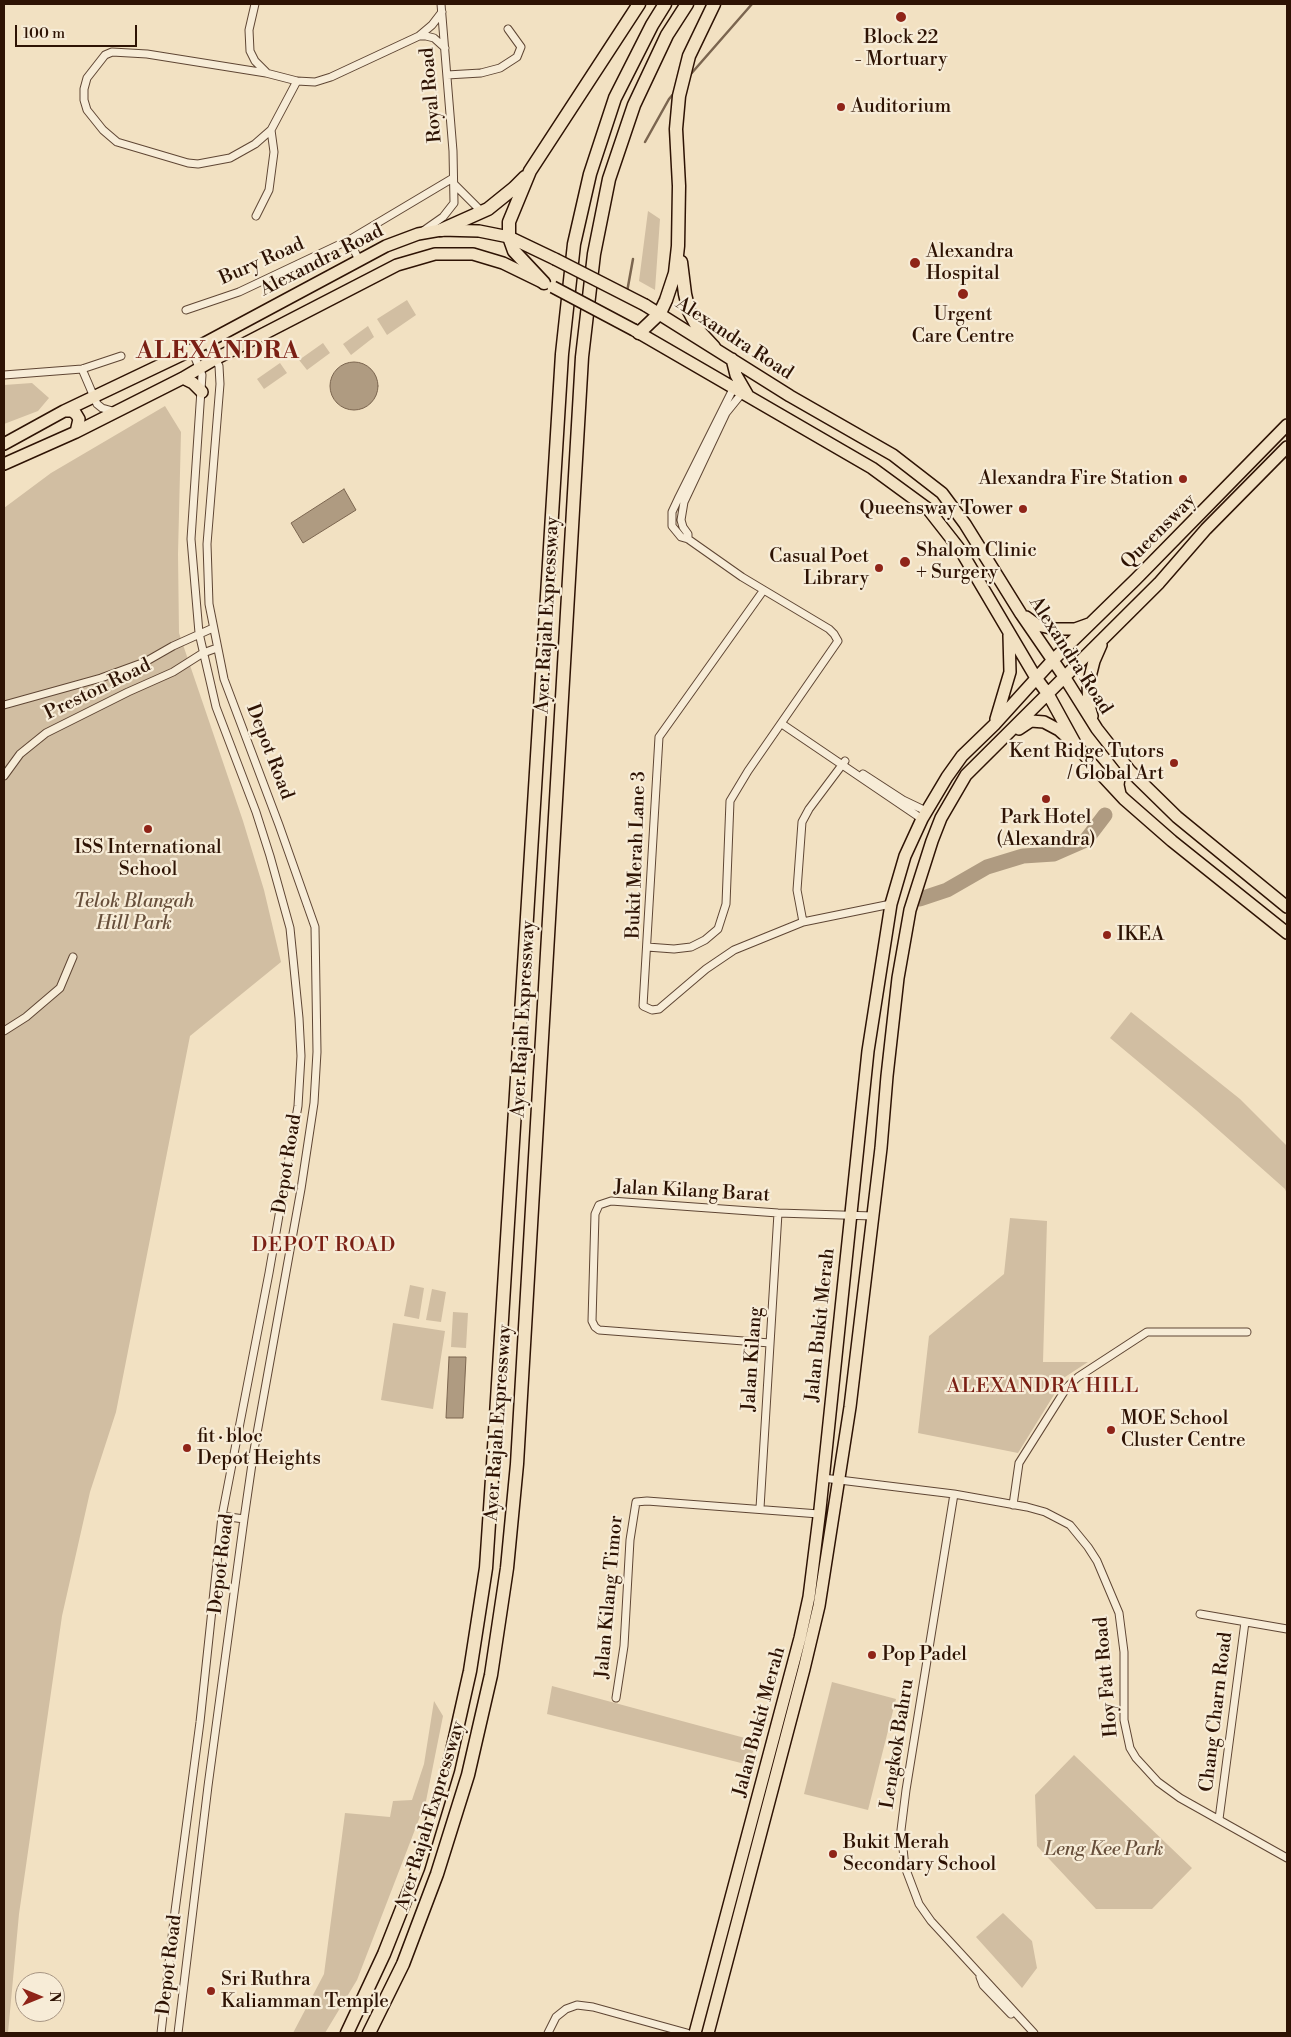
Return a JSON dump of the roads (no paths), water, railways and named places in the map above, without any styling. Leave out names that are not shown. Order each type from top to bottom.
[{"type":"highway","points":[[549,285],[514,251],[509,238],[509,222],[530,172],[639,4]]},
{"type":"highway","name":"Ayer Rajah Expressway","points":[[347,2033],[384,1954],[418,1868],[448,1769],[470,1671],[486,1568],[562,354],[574,244],[590,174],[615,98],[652,25],[665,4]]},
{"type":"highway","name":"Ayer Rajah Expressway","points":[[369,2033],[403,1964],[437,1874],[468,1775],[492,1675],[507,1568],[517,1464],[583,348],[594,254],[609,179],[634,105],[667,35],[687,4]]},
{"type":"highway","points":[[636,332],[660,312],[672,285],[678,246],[676,129],[679,96],[689,56],[714,4]]},
{"type":"highway","points":[[441,230],[482,212],[514,188],[530,172]]},
{"type":"highway","points":[[678,246],[689,311],[700,332],[714,347]]},
{"type":"main road","name":"Alexandra Road","points":[[4,444],[64,411],[192,350],[386,246],[418,234],[441,230],[480,231],[509,238],[660,312],[790,396],[893,455],[942,494],[965,524],[1021,614],[1097,729],[1130,771],[1177,816],[1287,907]]},
{"type":"main road","name":"Alexandra Road","points":[[4,464],[116,412],[397,265],[435,254],[472,254],[503,263],[549,285],[742,392],[872,468],[928,509],[960,551],[1036,678],[1048,694],[1076,745],[1098,772],[1172,841],[1287,933]]},
{"type":"main road","points":[[732,360],[742,392]]},
{"type":"main road","points":[[183,378],[191,381],[202,392]]},
{"type":"main road","points":[[64,411],[72,411],[79,419],[76,432]]},
{"type":"main road","name":"Queensway","points":[[1052,661],[1093,623],[1287,425]]},
{"type":"main road","name":"Queensway","points":[[1065,678],[1159,583],[1206,529],[1287,447]]},
{"type":"main road","points":[[1021,614],[1037,625],[1055,629],[1075,629],[1093,623]]},
{"type":"main road","points":[[994,725],[1010,672],[1009,633]]},
{"type":"main road","points":[[1097,729],[1089,706],[1088,684],[1094,661],[1103,639]]},
{"type":"main road","name":"Jalan Bukit Merah","points":[[695,2033],[800,1638],[808,1597],[823,1478],[864,1086],[891,904],[905,856],[924,815],[947,776],[962,756],[994,725],[1052,661]]},
{"type":"main road","name":"Jalan Bukit Merah","points":[[708,2033],[819,1606],[839,1480],[873,1216],[895,1004],[910,910],[941,818],[966,775],[1065,678]]},
{"type":"main road","points":[[1005,738],[1031,721],[1044,722],[1060,730],[1076,745]]},
{"type":"main road","points":[[1120,794],[1118,777],[1130,771]]},
{"type":"main road","points":[[875,1002],[895,1004]]},
{"type":"main road","points":[[839,1323],[854,1320],[859,1313],[862,1301]]},
{"type":"street","points":[[254,4],[249,30],[250,51],[254,60],[266,73]]},
{"type":"street","name":"Royal Road","points":[[418,234],[450,210],[454,203],[453,151],[441,4]]},
{"type":"street","points":[[297,82],[271,130],[255,144],[230,158],[198,164],[188,163],[117,142],[103,130],[88,110],[84,100],[87,78],[105,55],[112,52],[147,54],[266,73],[297,82],[315,82],[331,78],[420,36],[442,12]]},
{"type":"street","points":[[447,75],[481,73],[500,68],[517,57],[521,47],[508,29]]},
{"type":"street","points":[[420,36],[434,38],[445,48]]},
{"type":"street","points":[[256,216],[268,190],[274,152],[271,130]]},
{"type":"street","points":[[454,181],[482,212]]},
{"type":"street","name":"Bury Road","points":[[186,310],[239,292],[349,240],[454,181]]},
{"type":"street","points":[[349,240],[360,260]]},
{"type":"street","name":"Depot Road","points":[[178,2033],[207,1791],[244,1519],[254,1450],[301,1189],[314,1103],[317,1052],[315,928],[279,825],[224,679],[209,604],[207,544],[220,384],[219,366],[207,342]]},
{"type":"street","name":"Depot Road","points":[[161,2033],[200,1722],[222,1516],[269,1273],[298,1106],[300,1056],[299,1018],[290,928],[256,812],[216,707],[199,633],[191,539],[202,375],[192,350]]},
{"type":"street","points":[[4,375],[82,369],[121,356]]},
{"type":"street","points":[[82,369],[97,404],[102,408],[116,412]]},
{"type":"street","points":[[742,392],[672,512],[671,520],[675,531],[681,537],[688,539],[763,591]]},
{"type":"street","name":"Bukit Merah Lane 3","points":[[763,591],[829,629],[838,642],[807,684],[730,801],[726,904],[718,929],[705,940],[690,947],[647,947],[659,737],[763,591]]},
{"type":"street","points":[[4,705],[101,678],[145,662],[199,633],[213,628]]},
{"type":"street","name":"Preston Road","points":[[4,776],[20,754],[46,733],[173,672],[203,653],[217,648]]},
{"type":"street","points":[[783,722],[924,815]]},
{"type":"street","points":[[803,922],[797,899],[802,822],[809,809],[843,763]]},
{"type":"street","points":[[647,947],[644,1006],[655,1010],[664,1005],[706,969],[734,950],[803,922],[891,904]]},
{"type":"street","points":[[4,1031],[26,1017],[60,988],[73,958]]},
{"type":"street","name":"Jalan Kilang Barat","points":[[770,1343],[599,1330],[595,1327],[592,1321],[595,1214],[599,1206],[611,1201],[778,1213],[873,1216]]},
{"type":"street","name":"Jalan Kilang","points":[[760,1508],[778,1213]]},
{"type":"street","points":[[1013,1505],[1019,1463],[1067,1387],[1078,1377],[1148,1332],[1247,1332]]},
{"type":"street","name":"Hoy Fatt Road","points":[[823,1478],[954,1494],[1013,1505],[1045,1512],[1076,1530],[1107,1581],[1120,1613],[1124,1652],[1124,1720],[1130,1748],[1143,1767],[1158,1782],[1180,1798],[1219,1818],[1287,1858]]},
{"type":"street","name":"Lengkok Bahru","points":[[954,1494],[906,1790],[902,1838],[905,1867],[919,1904],[931,1921],[1034,2033]]},
{"type":"street","name":"Jalan Kilang Timor","points":[[616,1698],[624,1646],[630,1540],[636,1502],[647,1501],[760,1508],[819,1514]]},
{"type":"street","points":[[222,1516],[244,1519]]},
{"type":"street","points":[[1200,1614],[1245,1622]]},
{"type":"street","name":"Chang Charn Road","points":[[1219,1818],[1245,1622],[1287,1629]]},
{"type":"street","name":"Lengkok Bahru","points":[[980,1976],[982,1984],[1029,2033]]},
{"type":"street","points":[[548,2033],[556,2017],[566,2008],[577,2004],[687,2033]]},
{"type":"waterway","points":[[690,75],[752,4]]},
{"type":"waterway","points":[[645,142],[669,99],[675,92]]},
{"type":"waterway","points":[[627,292],[633,259]]},
{"type":"waterway","points":[[920,899],[947,890],[987,867],[1023,856],[1054,854],[1086,840],[1105,815]]},
{"type":"place","name":"Block 22 - Mortuary","points":[[901,17]]},
{"type":"place","name":"Auditorium","points":[[841,107]]},
{"type":"place","name":"Alexandra Hospital","points":[[915,263]]},
{"type":"place","name":"Urgent Care Centre","points":[[963,294]]},
{"type":"place","name":"Alexandra Fire Station","points":[[1183,479]]},
{"type":"place","name":"Queensway Tower","points":[[1023,509]]},
{"type":"place","name":"Shalom Clinic + Surgery","points":[[905,562]]},
{"type":"place","name":"Casual Poet Library","points":[[879,568]]},
{"type":"place","name":"Kent Ridge Tutors / Global Art","points":[[1174,763]]},
{"type":"place","name":"Park Hotel (Alexandra)","points":[[1046,799]]},
{"type":"place","name":"ISS International School","points":[[148,829]]},
{"type":"place","name":"IKEA","points":[[1107,935]]},
{"type":"place","name":"MOE School Cluster Centre","points":[[1111,1430]]},
{"type":"place","name":"fit · bloc Depot Heights","points":[[187,1448]]},
{"type":"place","name":"Pop Padel","points":[[872,1655]]},
{"type":"place","name":"Bukit Merah Secondary School","points":[[833,1854]]},
{"type":"place","name":"Sri Ruthra Kaliamman Temple","points":[[211,1991]]},
{"type":"district","name":"ALEXANDRA","points":[[218,352]]},
{"type":"district","name":"DEPOT ROAD","points":[[324,1246]]},
{"type":"district","name":"ALEXANDRA HILL","points":[[1043,1387]]},
{"type":"park label","name":"Telok Blangah Hill Park","points":[[134,913]]},
{"type":"park label","name":"Leng Kee Park","points":[[1104,1850]]}]
